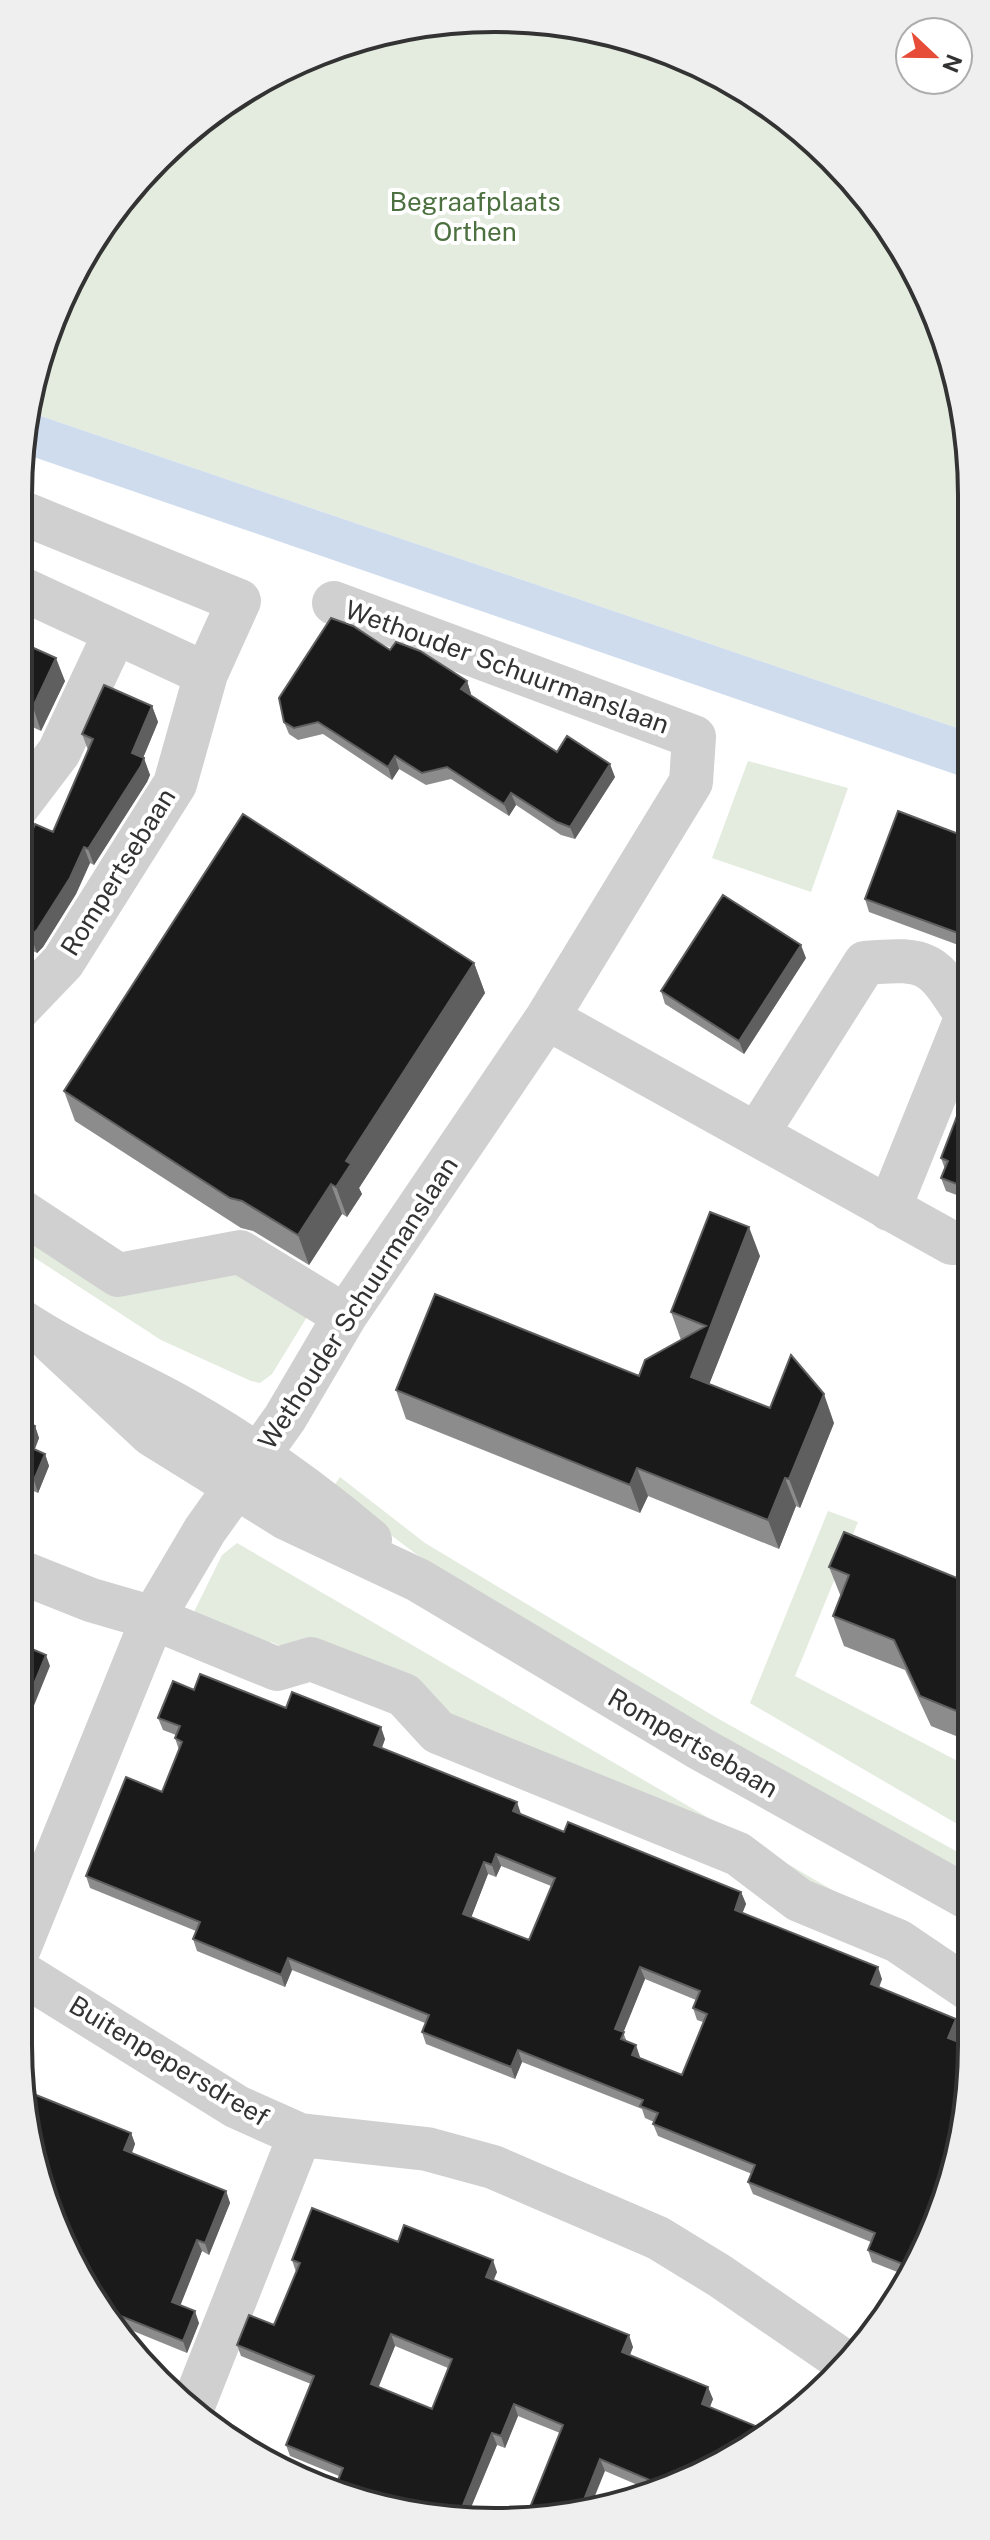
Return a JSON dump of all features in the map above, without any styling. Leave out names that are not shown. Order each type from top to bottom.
[{"type":"street","name":"Rompertsebaan","points":[[32,517],[239,601],[206,674],[175,784],[63,962],[32,994]]},
{"type":"street","points":[[32,594],[206,674]]},
{"type":"street","name":"Wethouder Schuurmanslaan","points":[[248,1471],[285,1418],[345,1316],[547,1018],[691,782],[694,737],[334,603]]},
{"type":"street","points":[[32,788],[59,752],[115,633]]},
{"type":"street","points":[[758,1132],[865,963],[906,959],[939,973],[958,1002]]},
{"type":"street","points":[[547,1018],[758,1132],[952,1243]]},
{"type":"street","points":[[889,1209],[958,1038]]},
{"type":"street","points":[[32,1218],[118,1275],[240,1252],[345,1316]]},
{"type":"street","name":"Rompertsebaan","points":[[35,1331],[171,1402],[248,1471],[306,1486],[418,1580],[701,1749],[958,1892]]},
{"type":"street","points":[[32,1916],[153,1618],[205,1530],[248,1471]]},
{"type":"street","points":[[32,1577],[91,1600],[153,1618],[277,1669],[311,1659],[404,1695],[438,1732],[738,1854],[799,1900],[898,1941],[958,1982]]},
{"type":"street","name":"Buitenpepersdreef","points":[[32,1980],[237,2107],[300,2135],[427,2149],[493,2167],[658,2238],[720,2276],[837,2356]]},
{"type":"street","points":[[196,2398],[300,2135]]},
{"type":"green space","name":"Begraafplaats Orthen","points":[[465,33],[555,36],[644,57],[672,67],[726,94],[777,128],[843,190],[880,238],[923,318],[949,405],[957,465],[958,728],[39,415],[48,375],[67,318],[94,263],[147,190],[213,128],[290,80],[375,48]]},
{"type":"green space","points":[[748,761],[848,788],[811,892],[712,858]]},
{"type":"green space","points":[[32,1237],[123,1294],[219,1269],[246,1278],[307,1317],[272,1374],[260,1383],[161,1340],[32,1256]]},
{"type":"green space","points":[[340,1477],[425,1543],[717,1718],[958,1852],[958,1869],[709,1731],[416,1554],[331,1490]]},
{"type":"green space","points":[[828,1511],[858,1522],[795,1676],[958,1761],[958,1824],[750,1703]]},
{"type":"green space","points":[[237,1543],[913,1937],[432,1710],[271,1642],[255,1658],[185,1630],[222,1555]]},
{"type":"water","points":[[39,415],[958,728],[958,775],[34,457]]},
{"type":"building","points":[[331,618],[353,626],[390,650],[396,642],[420,651],[467,681],[461,689],[557,752],[567,736],[610,764],[570,827],[511,793],[504,804],[447,767],[422,773],[395,756],[388,767],[318,722],[294,728],[284,722],[279,698]]},
{"type":"building","points":[[32,647],[56,658],[32,707]]},
{"type":"building","points":[[104,685],[152,706],[132,753],[144,758],[141,766],[88,849],[84,847],[70,878],[32,935],[32,831],[35,824],[53,832],[93,739],[82,734]]},
{"type":"building","points":[[898,811],[958,834],[958,933],[865,899]]},
{"type":"building","points":[[243,814],[474,963],[346,1161],[351,1164],[336,1187],[331,1184],[298,1235],[242,1201],[230,1198],[64,1091]]},
{"type":"building","points":[[723,895],[801,945],[739,1041],[661,991]]},
{"type":"building","points":[[958,1113],[958,1184],[941,1178],[948,1161],[941,1158]]},
{"type":"building","points":[[710,1212],[749,1227],[691,1377],[770,1408],[791,1355],[824,1394],[789,1479],[785,1478],[768,1520],[637,1468],[630,1485],[396,1390],[435,1294],[639,1376],[645,1360],[706,1326],[671,1312]]},
{"type":"building","points":[[32,1448],[45,1454],[32,1479]]},
{"type":"building","points":[[844,1532],[957,1578],[958,1712],[920,1696],[894,1640],[833,1616],[849,1575],[829,1567]]},
{"type":"building","points":[[32,1649],[46,1655],[32,1689]]},
{"type":"building","points":[[200,1674],[286,1708],[292,1692],[381,1727],[374,1745],[517,1802],[513,1811],[564,1832],[568,1822],[741,1892],[735,1910],[878,1967],[871,1984],[956,2019],[948,2038],[958,2042],[949,2135],[923,2222],[902,2264],[868,2250],[875,2233],[748,2182],[755,2165],[653,2124],[658,2113],[640,2106],[643,2100],[518,2050],[511,2067],[422,2032],[429,2015],[288,1958],[281,1975],[193,1939],[200,1922],[86,1876],[126,1777],[162,1792],[182,1742],[175,1738],[180,1726],[158,1718],[173,1681],[194,1690]],"holes":[[[496,1854],[555,1878],[529,1940],[463,1914],[484,1862],[492,1865]],[[640,1967],[700,1991],[693,2008],[707,2014],[682,2075],[632,2055],[636,2045],[621,2039],[624,2032],[615,2029]]]},
{"type":"building","points":[[35,2095],[131,2133],[124,2150],[226,2191],[205,2243],[197,2240],[172,2302],[195,2311],[183,2341],[120,2316],[94,2276],[67,2222],[57,2194],[41,2135]]},
{"type":"building","points":[[312,2208],[398,2242],[404,2225],[493,2260],[486,2277],[629,2335],[622,2352],[708,2387],[702,2404],[757,2427],[700,2460],[651,2481],[600,2459],[584,2499],[530,2506],[563,2425],[514,2404],[501,2436],[492,2433],[462,2507],[405,2499],[338,2480],[343,2468],[286,2445],[314,2376],[237,2345],[249,2315],[274,2325],[300,2263],[292,2260]],"holes":[[[391,2334],[452,2359],[432,2409],[371,2384]]]}]
